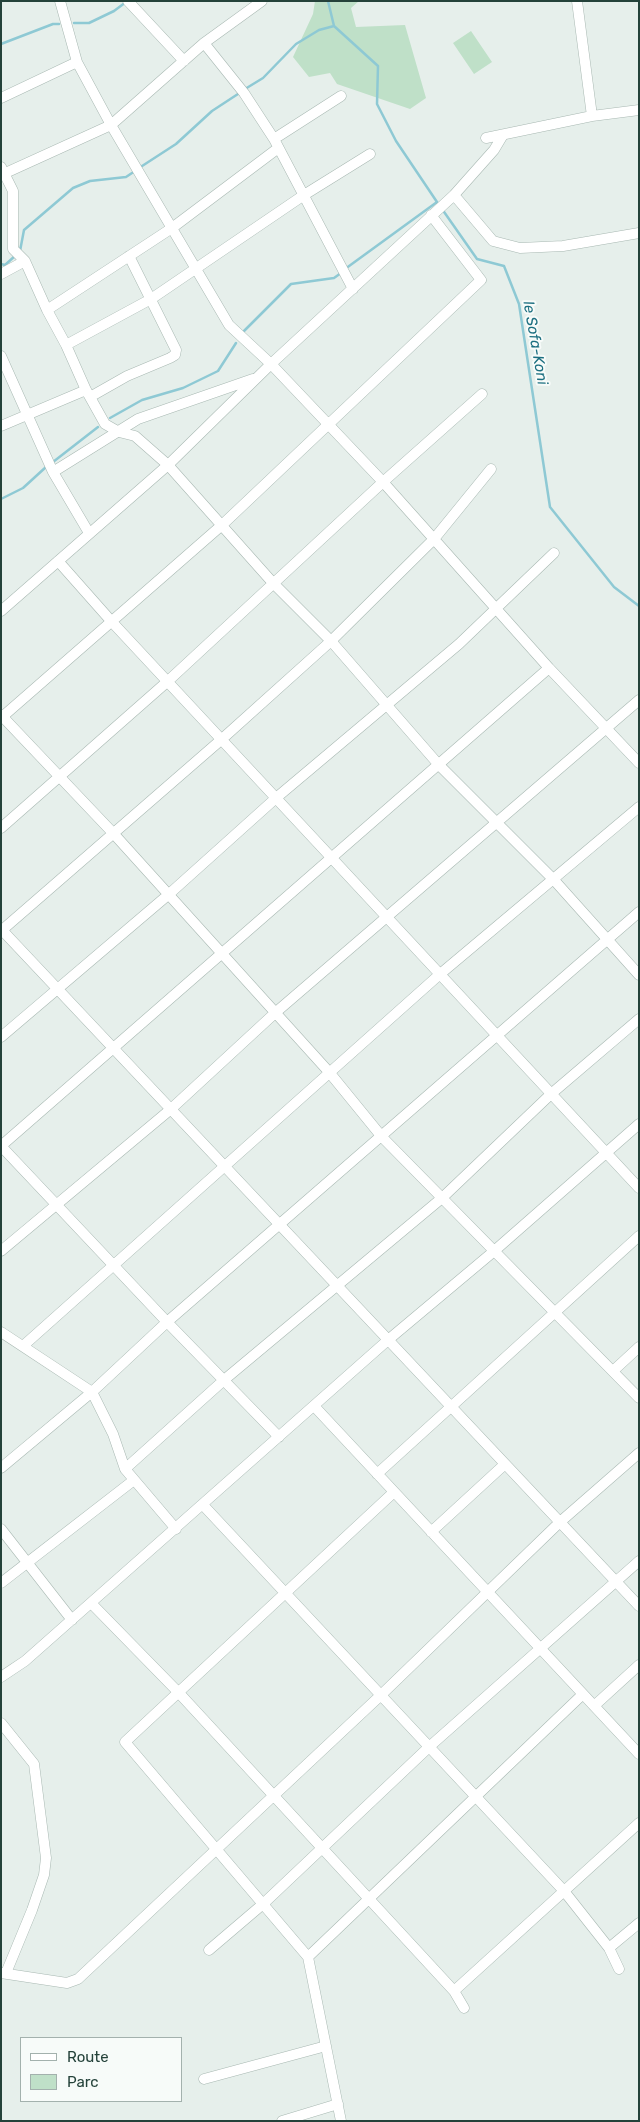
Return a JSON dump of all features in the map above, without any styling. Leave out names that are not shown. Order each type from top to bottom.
[{"type":"street","points":[[60,1],[77,62],[111,125],[229,325],[271,364],[329,424],[498,608],[549,668],[639,763]]},
{"type":"street","points":[[128,1],[184,61]]},
{"type":"street","points":[[262,1],[204,43],[111,125],[2,172],[13,191],[13,249],[21,256],[105,424],[119,432],[135,436],[168,465],[273,582],[331,641],[439,765],[554,880],[608,938],[639,975]]},
{"type":"street","points":[[577,1],[592,116]]},
{"type":"street","points":[[204,43],[242,90],[275,144],[304,195],[352,289]]},
{"type":"street","points":[[1,98],[77,62]]},
{"type":"street","points":[[47,310],[172,228],[275,144],[341,96]]},
{"type":"street","points":[[486,138],[592,116],[639,110]]},
{"type":"street","points":[[1,611],[168,465],[256,378],[454,195],[494,150],[503,135]]},
{"type":"street","points":[[66,345],[151,299],[304,195],[370,154]]},
{"type":"street","points":[[454,195],[493,241],[520,248],[563,246],[639,233]]},
{"type":"street","points":[[431,215],[482,280],[222,525],[2,716],[113,833],[329,1072],[382,1137],[553,1313],[639,1398]]},
{"type":"street","points":[[1,274],[5,274],[21,256]]},
{"type":"street","points":[[1,426],[88,393],[175,355],[174,345],[129,256]]},
{"type":"street","points":[[1,356],[53,471],[89,533]]},
{"type":"street","points":[[53,471],[138,419],[256,378]]},
{"type":"street","points":[[1,828],[168,681],[273,582],[482,394]]},
{"type":"street","points":[[491,469],[434,539],[331,641],[222,739],[2,930],[639,1606]]},
{"type":"street","points":[[1,1037],[58,990],[276,798],[498,608],[554,553]]},
{"type":"street","points":[[58,561],[439,976],[497,1034],[639,1188]]},
{"type":"street","points":[[279,1437],[166,1322],[1,1146],[549,668]]},
{"type":"street","points":[[1,1251],[171,1109],[275,1013],[639,700]]},
{"type":"street","points":[[23,1346],[112,1264],[329,1072],[639,807]]},
{"type":"street","points":[[1,1468],[92,1392],[166,1322],[382,1137],[497,1034],[639,912]]},
{"type":"street","points":[[125,1469],[224,1380],[442,1198],[551,1094],[639,1019]]},
{"type":"street","points":[[1,1677],[25,1661],[388,1340],[493,1252],[639,1124]]},
{"type":"street","points":[[377,1474],[639,1236]]},
{"type":"street","points":[[1,1332],[92,1392],[113,1434],[125,1469],[176,1529]]},
{"type":"street","points":[[612,1371],[639,1347]]},
{"type":"street","points":[[314,1406],[639,1754]]},
{"type":"street","points":[[1,1723],[34,1764],[46,1858],[44,1876],[32,1910],[4,1973],[66,1983],[78,1979],[381,1695],[560,1522],[639,1454]]},
{"type":"street","points":[[431,1532],[505,1464]]},
{"type":"street","points":[[1,1583],[134,1480]]},
{"type":"street","points":[[341,2121],[308,1957],[125,1742],[394,1492]]},
{"type":"street","points":[[203,1505],[564,1891],[609,1948],[619,1970]]},
{"type":"street","points":[[1,1529],[72,1620]]},
{"type":"street","points":[[210,1950],[263,1904],[429,1747],[639,1561]]},
{"type":"street","points":[[91,1603],[179,1693],[369,1898],[454,1991],[464,2008]]},
{"type":"street","points":[[594,1706],[639,1665]]},
{"type":"street","points":[[308,1957],[583,1694]]},
{"type":"street","points":[[454,1991],[639,1824]]},
{"type":"street","points":[[609,1948],[639,1923]]},
{"type":"street","points":[[204,2079],[326,2046]]},
{"type":"street","points":[[282,2121],[338,2104]]},
{"type":"green space","points":[[315,1],[359,1],[351,8],[356,27],[405,25],[426,98],[410,109],[337,84],[330,73],[309,77],[293,57],[313,14]]},
{"type":"green space","points":[[471,31],[492,62],[474,74],[453,43]]},
{"type":"waterway","name":"le Sofa-Koni","points":[[328,1],[334,26],[378,66],[377,104],[396,141],[439,205]]},
{"type":"waterway","points":[[74,23],[89,23],[114,11],[126,2]]},
{"type":"waterway","points":[[1,44],[53,24],[59,24]]},
{"type":"waterway","points":[[245,89],[263,78],[296,44],[319,30],[334,26]]},
{"type":"waterway","points":[[139,168],[176,144],[212,111],[241,92]]},
{"type":"waterway","points":[[20,251],[24,230],[73,188],[90,181],[126,177],[135,171]]},
{"type":"waterway","points":[[345,269],[437,202]]},
{"type":"waterway","name":"le Sofa-Koni","points":[[442,209],[477,259],[504,266],[519,304],[550,507],[614,587],[639,606]]},
{"type":"waterway","points":[[1,264],[5,265],[16,255]]},
{"type":"waterway","points":[[244,331],[291,284],[334,278],[341,273]]},
{"type":"waterway","points":[[110,418],[142,400],[183,388],[218,371],[236,343]]},
{"type":"waterway","points":[[53,462],[98,427]]},
{"type":"waterway","points":[[1,499],[23,488],[46,467]]}]
